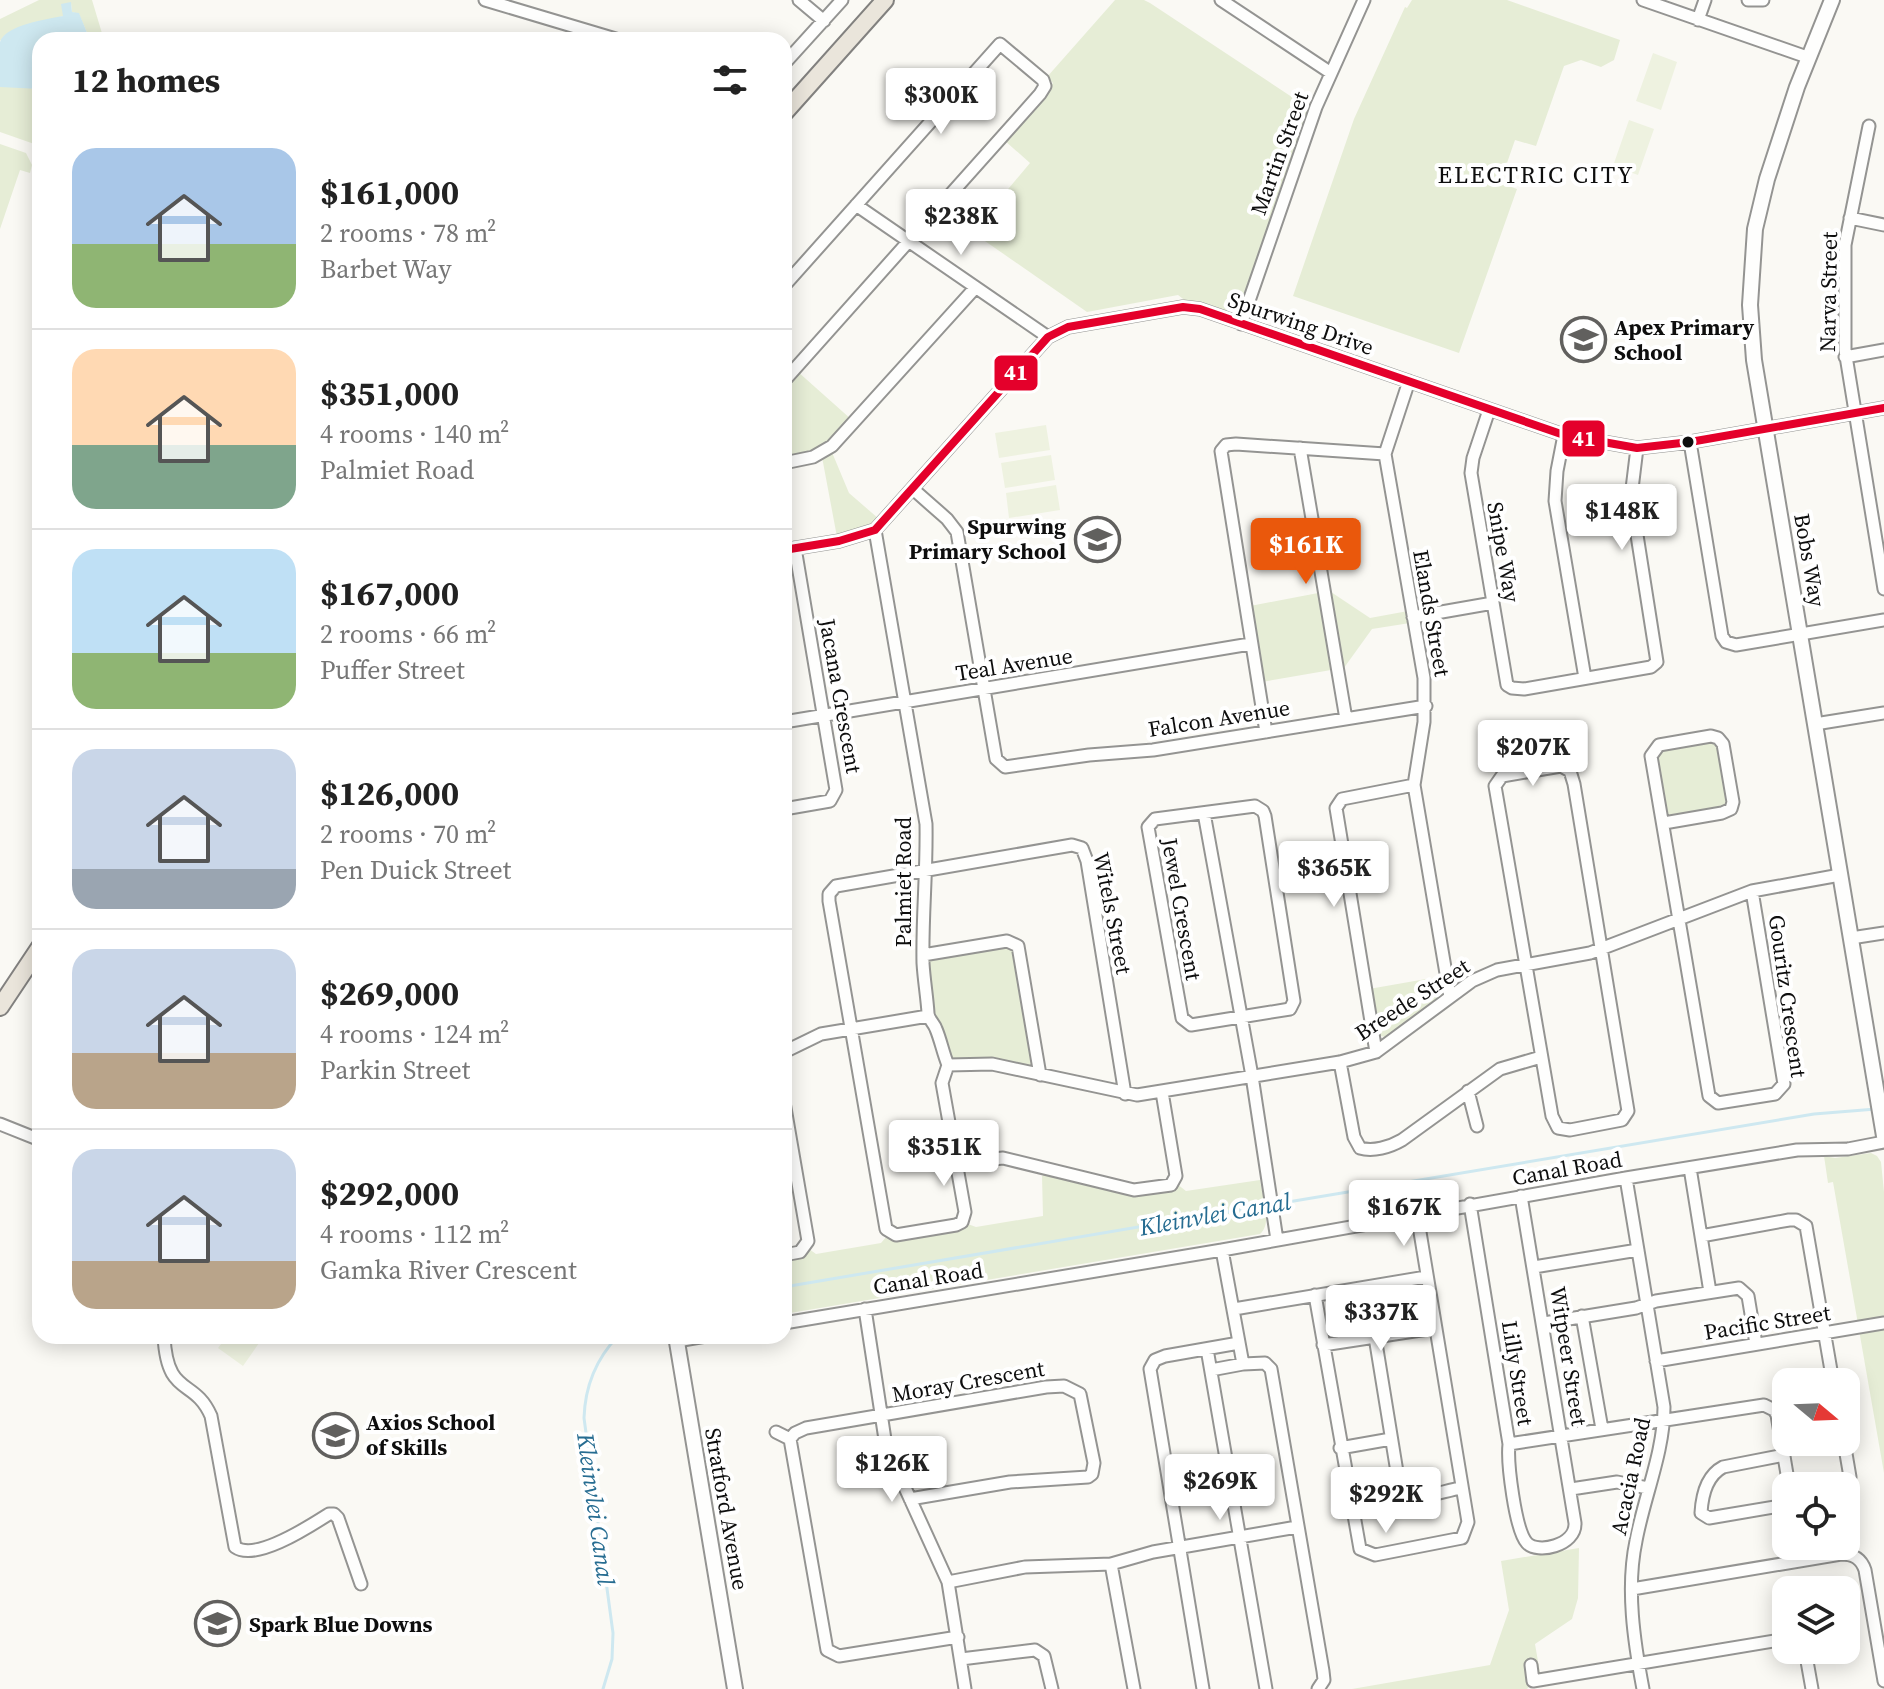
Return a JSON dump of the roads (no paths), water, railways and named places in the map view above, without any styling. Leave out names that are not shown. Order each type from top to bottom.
[{"type":"main road","points":[[792,104],[885,0]]},
{"type":"main road","points":[[0,1007],[32,959]]},
{"type":"street","points":[[485,0],[592,32]]},
{"type":"street","points":[[799,0],[824,21]]},
{"type":"street","points":[[792,55],[842,0]]},
{"type":"street","points":[[1221,0],[1331,73]]},
{"type":"street","name":"Martin Street","points":[[1241,324],[1292,171],[1364,0]]},
{"type":"street","points":[[1643,0],[1807,57]]},
{"type":"street","points":[[1698,20],[1705,0]]},
{"type":"street","points":[[1748,0],[1763,0]]},
{"type":"street","name":"Bobs Way","points":[[1832,0],[1807,57],[1767,179],[1755,229],[1750,305],[1754,360],[1884,1136]]},
{"type":"street","points":[[792,277],[1000,44],[1045,83],[1043,91],[792,372]]},
{"type":"street","name":"Narva Street","points":[[1869,126],[1845,245],[1845,357],[1884,589]]},
{"type":"street","points":[[856,205],[1048,337]]},
{"type":"street","points":[[1850,218],[1884,225]]},
{"type":"street","points":[[792,459],[813,457],[832,446],[975,288]]},
{"type":"street","name":"Spurwing Drive","points":[[875,530],[1048,337],[1068,327],[1183,307],[1200,309],[1564,435],[1637,448],[1690,442],[1884,408]]},
{"type":"street","points":[[1845,357],[1884,350]]},
{"type":"street","name":"Elands Street","points":[[1409,381],[1385,454],[1426,706],[1414,785],[1450,997]]},
{"type":"street","name":"Snipe Way","points":[[1489,410],[1471,473],[1507,685],[1524,689],[1585,678]]},
{"type":"street","points":[[1564,435],[1555,483],[1555,501],[1585,678],[1656,665],[1658,656],[1633,512],[1632,486],[1637,448]]},
{"type":"street","points":[[1690,442],[1723,640],[1736,645],[1884,620]]},
{"type":"street","points":[[1266,732],[1220,455],[1223,448],[1230,444],[1385,454]]},
{"type":"street","points":[[1300,448],[1346,719]]},
{"type":"street","points":[[913,489],[957,532],[985,689]]},
{"type":"street","points":[[792,549],[863,536],[875,530]]},
{"type":"street","name":"Palmiet Road","points":[[852,1027],[886,1229],[896,1235],[962,1222],[965,1212],[942,1083],[948,1065],[928,1016],[923,955],[926,824],[875,530]]},
{"type":"street","name":"Jacana Crescent","points":[[792,559],[824,716],[835,796],[825,803],[792,808]]},
{"type":"street","points":[[1413,617],[1493,603]]},
{"type":"street","name":"Teal Avenue","points":[[792,721],[1250,644]]},
{"type":"street","name":"Falcon Avenue","points":[[985,689],[996,759],[1005,767],[1153,750],[1426,706]]},
{"type":"street","points":[[1815,724],[1884,713]]},
{"type":"street","points":[[1664,823],[1731,809],[1733,802],[1723,744],[1718,738],[1711,736],[1659,745],[1652,752],[1680,919]]},
{"type":"street","points":[[1561,766],[1571,774],[1603,949],[1627,1115],[1616,1121],[1570,1130],[1558,1128],[1552,1116],[1525,965],[1496,793],[1499,778],[1510,773],[1561,766]]},
{"type":"street","points":[[1376,1052],[1336,808],[1342,799],[1414,785]]},
{"type":"street","name":"Jewel Crescent","points":[[1255,806],[1265,816],[1294,1001],[1290,1009],[1241,1018],[1191,1025],[1183,1021],[1148,837],[1150,824],[1155,819],[1255,806]]},
{"type":"street","points":[[1204,813],[1252,1076],[1277,1236]]},
{"type":"street","name":"Witels Street","points":[[925,870],[1072,845],[1082,848],[1087,861],[1125,1094]]},
{"type":"street","points":[[852,1027],[829,894],[836,886],[925,870]]},
{"type":"street","name":"Breede Street","points":[[948,1065],[992,1064],[1125,1094],[1162,1092],[1340,1062],[1376,1052],[1485,974],[1603,949],[1752,891],[1840,875]]},
{"type":"street","name":"Gouritz Crescent","points":[[1680,919],[1709,1096],[1714,1102],[1723,1103],[1775,1094],[1782,1089],[1784,1079],[1752,891]]},
{"type":"street","points":[[1851,938],[1884,933]]},
{"type":"street","points":[[923,955],[1007,941],[1018,946],[1040,1075]]},
{"type":"street","points":[[792,1047],[808,1038],[852,1027],[928,1016]]},
{"type":"street","points":[[1340,1062],[1354,1137],[1356,1144],[1363,1149],[1395,1144],[1506,1066],[1541,1057]]},
{"type":"street","points":[[1468,1091],[1477,1126]]},
{"type":"street","points":[[957,1163],[1003,1158],[1134,1190],[1171,1185],[1176,1176],[1162,1092]]},
{"type":"street","points":[[0,1124],[32,1137]]},
{"type":"street","name":"Canal Road","points":[[792,1322],[1626,1178],[1797,1150],[1848,1149],[1884,1142]]},
{"type":"street","points":[[792,1148],[808,1241],[800,1252],[792,1254]]},
{"type":"street","points":[[1690,1168],[1710,1292]]},
{"type":"street","name":"Acacia Road","points":[[1626,1178],[1664,1421],[1635,1543],[1632,1589],[1643,1689]]},
{"type":"street","name":"Witpeer Street","points":[[1521,1196],[1575,1523]]},
{"type":"street","name":"Lilly Street","points":[[1470,1204],[1509,1444],[1507,1463],[1525,1541],[1542,1547],[1566,1542],[1574,1535],[1575,1523]]},
{"type":"street","points":[[1315,1295],[1357,1542],[1364,1553],[1375,1555],[1462,1538],[1468,1522],[1417,1214]]},
{"type":"street","points":[[1701,1236],[1789,1220],[1802,1223],[1808,1232],[1831,1368]]},
{"type":"street","points":[[1222,1250],[1243,1364]]},
{"type":"street","points":[[1534,1267],[1638,1250]]},
{"type":"street","points":[[1234,1309],[1426,1277]]},
{"type":"street","points":[[1544,1323],[1730,1288],[1744,1291],[1748,1296],[1756,1344]]},
{"type":"street","points":[[865,1309],[886,1446],[948,1582],[965,1689]]},
{"type":"street","points":[[1582,1316],[1602,1429]]},
{"type":"street","name":"Pacific Street","points":[[1656,1361],[1884,1323]]},
{"type":"street","points":[[1323,1345],[1434,1328]]},
{"type":"street","points":[[1375,1337],[1402,1490],[1417,1496],[1461,1488]]},
{"type":"street","points":[[1203,1689],[1150,1369],[1160,1358],[1239,1343]]},
{"type":"street","points":[[165,1344],[167,1364],[173,1378],[203,1404],[211,1416],[235,1547],[243,1552],[256,1550],[303,1532],[329,1514],[334,1514],[361,1584]]},
{"type":"street","name":"Stratford Avenue","points":[[677,1344],[735,1689]]},
{"type":"street","points":[[1207,1349],[1266,1689]]},
{"type":"street","points":[[1211,1370],[1265,1363],[1271,1369],[1323,1675],[1318,1689]]},
{"type":"street","name":"Moray Crescent","points":[[881,1416],[1064,1386],[1076,1391],[1083,1399],[1094,1463],[1092,1474],[1088,1477],[1010,1482],[910,1499]]},
{"type":"street","points":[[1509,1444],[1764,1405],[1772,1409]]},
{"type":"street","points":[[881,1416],[806,1428],[790,1439],[827,1650],[839,1656],[958,1637]]},
{"type":"street","points":[[776,1432],[790,1439]]},
{"type":"street","points":[[1340,1448],[1391,1439]]},
{"type":"street","points":[[1772,1507],[1709,1518],[1703,1515],[1701,1509],[1709,1478],[1714,1472],[1723,1467],[1779,1456]]},
{"type":"street","points":[[1571,1489],[1617,1482],[1648,1488]]},
{"type":"street","points":[[948,1582],[1025,1567],[1111,1564],[1180,1547],[1297,1527]]},
{"type":"street","points":[[1632,1589],[1841,1554],[1854,1556],[1861,1561],[1865,1570],[1884,1681]]},
{"type":"street","points":[[1111,1564],[1134,1689]]},
{"type":"street","points":[[1531,1665],[1533,1681],[1772,1641]]},
{"type":"street","points":[[961,1659],[1035,1650],[1044,1656],[1052,1689]]},
{"type":"street","points":[[1808,1664],[1812,1689]]},
{"type":"water","points":[[71,2],[72,12],[79,13],[87,32],[32,32],[32,89],[0,87],[0,42],[4,36],[28,24],[63,16],[61,4]]},
{"type":"waterway","name":"Kleinvlei Canal","points":[[1276,1204],[1814,1114],[1876,1109]]},
{"type":"waterway","name":"Kleinvlei Canal","points":[[792,1286],[1268,1205]]},
{"type":"waterway","name":"Kleinvlei Canal","points":[[603,1689],[612,1659],[613,1633],[584,1418],[593,1374],[612,1344]]},
{"type":"place","name":"Apex Primary School","points":[[1583,340]]},
{"type":"place","name":"Spurwing Primary School","points":[[1097,539]]},
{"type":"place","name":"Axios School of Skills","points":[[335,1435]]},
{"type":"place","name":"Spark Blue Downs","points":[[218,1624]]},
{"type":"district","name":"ELECTRIC CITY","points":[[1536,174]]}]
